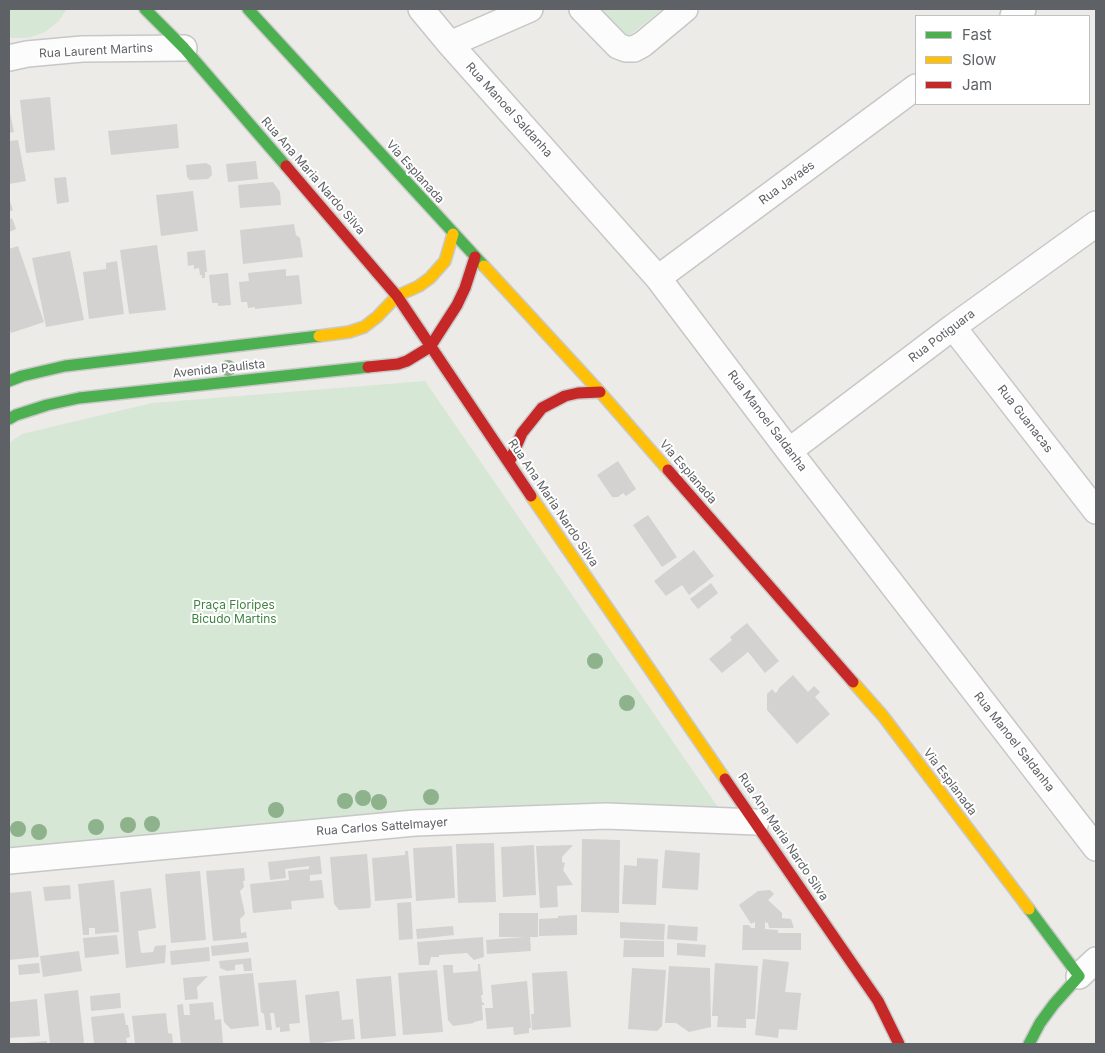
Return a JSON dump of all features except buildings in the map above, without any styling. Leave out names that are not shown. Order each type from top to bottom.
[{"type":"main road","name":"Rua Ana Maria Nardo Silva","points":[[145,9],[184,48],[397,296],[509,463],[878,1000],[899,1044]]},
{"type":"main road","name":"Via Esplanada","points":[[248,9],[600,392],[883,716],[1088,968]]},
{"type":"main road","points":[[397,296],[419,286],[434,275],[445,261],[453,234]]},
{"type":"main road","points":[[430,346],[458,305],[475,257]]},
{"type":"main road","name":"Avenida Paulista","points":[[9,381],[65,366],[349,332],[364,327],[377,317],[397,296]]},
{"type":"main road","name":"Avenida Paulista","points":[[9,419],[47,405],[78,398],[398,364],[416,356],[430,346]]},
{"type":"main road","points":[[509,463],[522,434],[542,408],[565,396],[578,393],[600,392]]},
{"type":"main road","points":[[1028,1044],[1044,1017],[1088,968]]},
{"type":"street","name":"Rua Manoel Saldanha","points":[[421,9],[658,278],[789,451],[1096,848]]},
{"type":"street","points":[[450,44],[530,9]]},
{"type":"street","points":[[582,9],[618,46],[634,49],[643,44],[685,9]]},
{"type":"street","name":"Rua Laurent Martins","points":[[9,58],[27,54],[82,49],[184,48]]},
{"type":"street","name":"Rua Javaés","points":[[658,278],[915,89]]},
{"type":"street","name":"Rua Potiguara","points":[[789,451],[953,327],[1096,224]]},
{"type":"street","name":"Rua Guanacas","points":[[953,327],[1096,511]]},
{"type":"street","name":"Rua Carlos Sattelmayer","points":[[9,861],[416,823],[606,816],[756,822]]},
{"type":"green space","points":[[9,9],[67,9],[58,22],[45,32],[28,38],[11,38],[9,37]]},
{"type":"green space","points":[[599,9],[663,9],[622,41]]},
{"type":"green space","name":"Praça Floripes Bicudo Martins","points":[[425,381],[720,810],[420,811],[9,848],[9,443],[22,434],[152,403]]},
{"type":"traffic: fast","points":[[145,9],[184,48],[286,166]]},
{"type":"traffic: fast","points":[[248,9],[484,266]]},
{"type":"traffic: fast","points":[[9,381],[65,366],[319,336]]},
{"type":"traffic: fast","points":[[9,419],[47,405],[79,398],[368,367]]},
{"type":"traffic: fast","points":[[1029,909],[1079,976],[1040,1023],[1029,1044]]},
{"type":"traffic: slow","points":[[319,336],[349,332],[364,327],[377,317],[397,296],[419,286],[430,278],[445,261],[453,234]]},
{"type":"traffic: slow","points":[[484,266],[600,392],[668,470]]},
{"type":"traffic: slow","points":[[531,496],[725,779]]},
{"type":"traffic: slow","points":[[853,682],[883,716],[1029,909]]},
{"type":"traffic: jam","points":[[286,166],[397,296],[531,496]]},
{"type":"traffic: jam","points":[[368,367],[398,364],[407,361],[430,347],[457,305],[465,288],[475,257]]},
{"type":"traffic: jam","points":[[509,463],[522,433],[542,408],[565,396],[578,393],[600,392]]},
{"type":"traffic: jam","points":[[668,470],[853,682]]},
{"type":"traffic: jam","points":[[725,779],[878,1001],[899,1044]]}]
